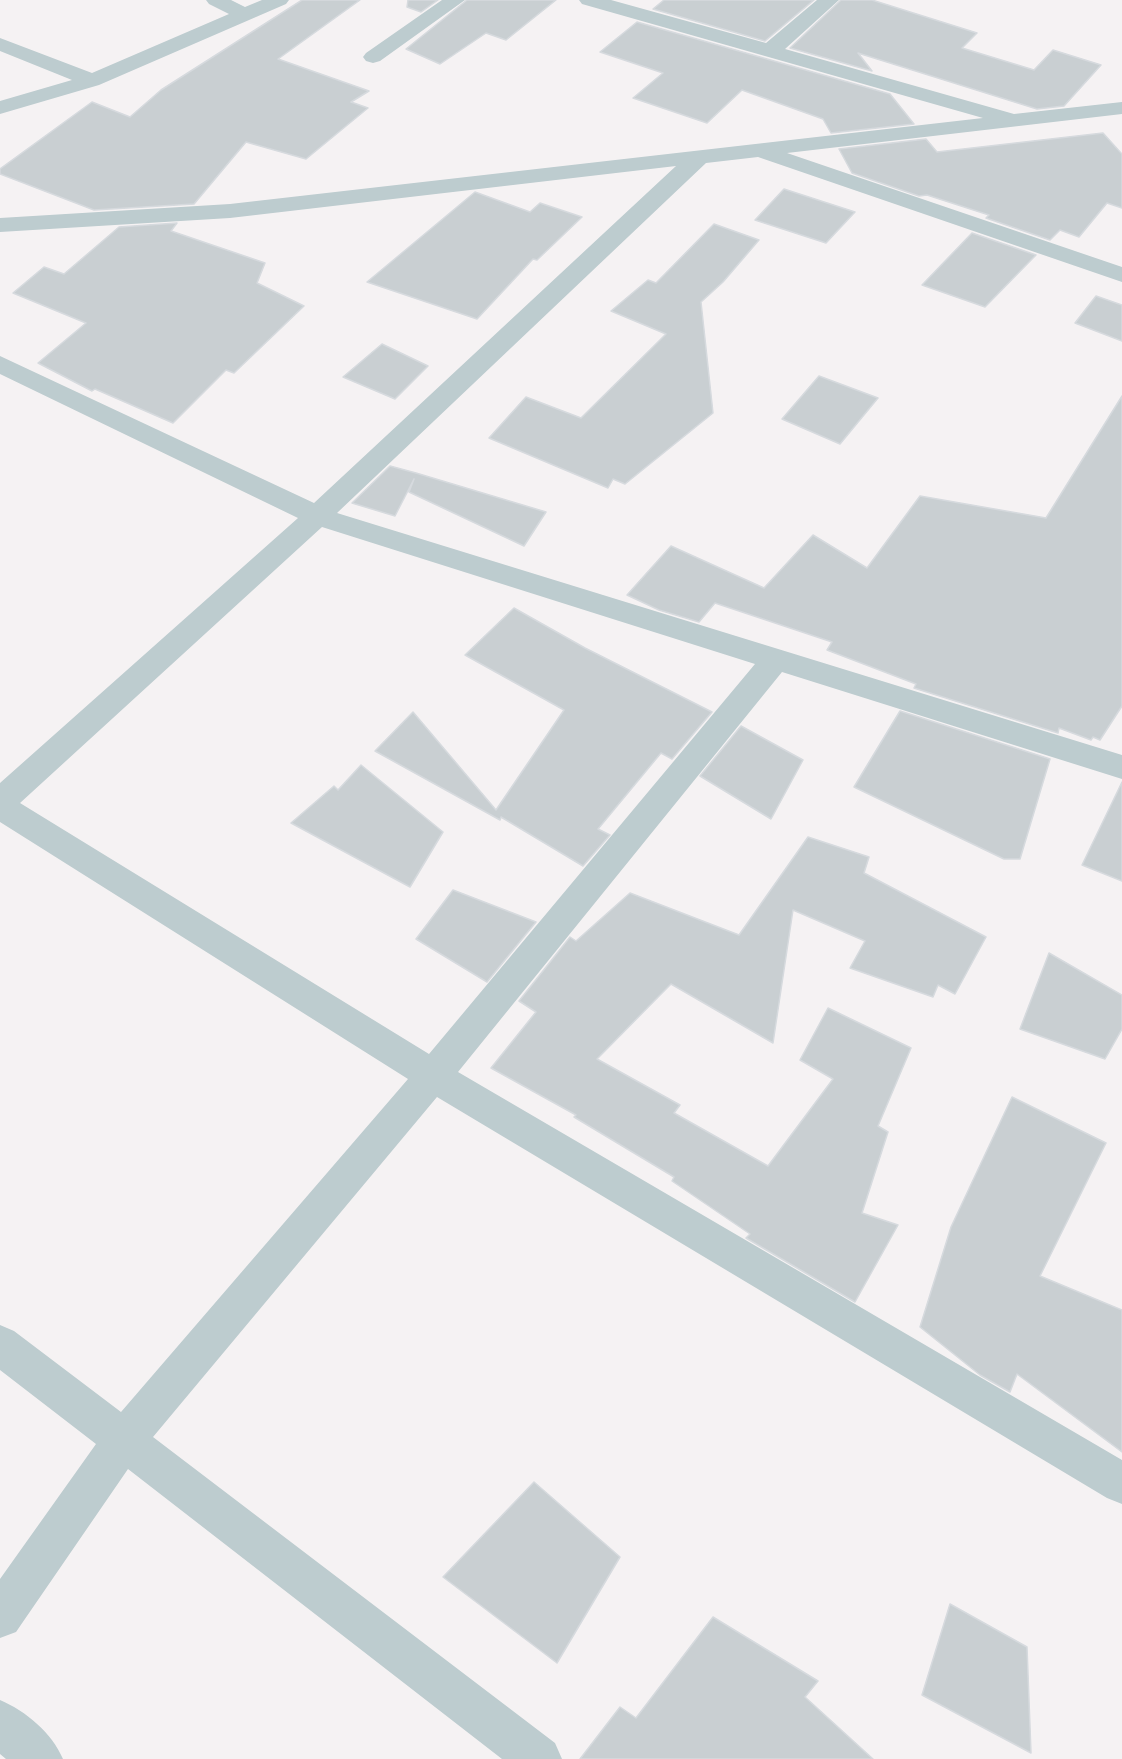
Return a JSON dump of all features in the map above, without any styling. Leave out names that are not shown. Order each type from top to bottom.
[{"type":"street","points":[[216,0],[245,15]]},
{"type":"street","points":[[0,108],[92,81],[279,0]]},
{"type":"street","points":[[373,57],[454,0]]},
{"type":"street","points":[[589,0],[1021,121]]},
{"type":"street","points":[[770,51],[829,0]]},
{"type":"street","points":[[0,44],[92,81]]},
{"type":"street","points":[[0,225],[230,211],[1122,108]]},
{"type":"street","points":[[757,150],[1122,275]]},
{"type":"street","points":[[0,802],[317,516],[699,157]]},
{"type":"street","points":[[0,364],[317,516],[1122,767]]},
{"type":"street","points":[[0,1616],[124,1440],[433,1076],[776,659]]},
{"type":"street","points":[[0,806],[433,1076],[1122,1483]]},
{"type":"street","points":[[0,1345],[539,1759]]},
{"type":"street","points":[[0,1723],[40,1759]]},
{"type":"building","points":[[302,0],[360,0],[278,59],[369,91],[351,102],[368,108],[306,159],[246,142],[194,204],[94,210],[0,174],[0,169],[92,102],[130,117],[161,90]]},
{"type":"building","points":[[408,0],[438,0],[421,12],[407,7]]},
{"type":"building","points":[[467,0],[556,0],[506,40],[486,33],[440,64],[406,49]]},
{"type":"building","points":[[664,0],[814,0],[765,41],[653,9]]},
{"type":"building","points":[[841,0],[872,0],[977,33],[962,48],[1034,70],[1053,50],[1101,65],[1064,106],[1037,109],[858,53],[872,71],[790,48]]},
{"type":"building","points":[[637,22],[890,94],[914,124],[831,133],[823,119],[742,90],[707,123],[633,98],[663,73],[600,52]]},
{"type":"building","points":[[1103,133],[1122,154],[1122,208],[1107,203],[1079,237],[1060,230],[1050,240],[986,218],[989,215],[927,195],[919,196],[852,173],[839,149],[926,139],[937,152]]},
{"type":"building","points":[[784,189],[855,212],[826,243],[755,220]]},
{"type":"building","points":[[475,192],[530,212],[540,203],[582,217],[537,260],[533,259],[477,319],[367,282]]},
{"type":"building","points":[[177,223],[171,231],[265,263],[257,283],[304,306],[234,373],[226,370],[173,423],[95,389],[92,391],[38,363],[86,323],[13,293],[44,267],[64,274],[119,227]]},
{"type":"building","points":[[714,224],[759,240],[723,282],[701,302],[713,413],[625,484],[613,479],[608,488],[489,438],[526,397],[581,418],[666,334],[611,311],[648,280],[656,283]]},
{"type":"building","points":[[972,233],[1036,255],[985,307],[922,285]]},
{"type":"building","points":[[1096,296],[1122,305],[1122,341],[1075,323]]},
{"type":"building","points":[[382,344],[428,366],[395,399],[343,377]]},
{"type":"building","points":[[819,376],[878,398],[840,444],[782,419]]},
{"type":"building","points":[[1122,396],[1122,706],[1100,740],[1093,737],[1091,740],[1059,728],[1058,733],[914,688],[916,684],[827,650],[832,642],[715,603],[699,622],[659,610],[627,595],[671,546],[764,588],[813,535],[867,568],[920,496],[1046,518]]},
{"type":"building","points":[[390,466],[546,512],[524,546],[409,492],[414,479],[395,516],[352,503]]},
{"type":"building","points":[[514,608],[585,648],[712,712],[672,759],[661,753],[598,829],[610,835],[583,866],[501,817],[500,820],[375,751],[413,712],[496,810],[564,710],[465,655]]},
{"type":"building","points":[[900,711],[1050,759],[1020,859],[1004,859],[854,787]]},
{"type":"building","points":[[741,726],[803,760],[771,819],[700,776]]},
{"type":"building","points":[[361,765],[443,832],[410,887],[291,823],[334,786],[338,790]]},
{"type":"building","points":[[1122,782],[1122,881],[1082,865]]},
{"type":"building","points":[[808,837],[869,857],[864,873],[986,937],[955,994],[938,985],[933,997],[850,968],[865,941],[793,910],[773,1043],[671,984],[597,1059],[680,1105],[674,1113],[768,1166],[833,1079],[800,1060],[828,1008],[911,1048],[878,1126],[888,1132],[862,1213],[898,1225],[855,1302],[746,1238],[750,1234],[672,1181],[674,1177],[574,1117],[576,1115],[491,1068],[536,1012],[519,1001],[570,937],[576,941],[630,893],[739,935]]},
{"type":"building","points":[[453,890],[536,922],[487,982],[416,939]]},
{"type":"building","points":[[1049,953],[1122,995],[1122,1029],[1105,1059],[1020,1029]]},
{"type":"building","points":[[1012,1097],[1106,1143],[1040,1276],[1122,1310],[1122,1452],[1017,1374],[1010,1392],[980,1375],[920,1327],[951,1227]]},
{"type":"building","points":[[534,1482],[620,1557],[557,1663],[443,1577]]},
{"type":"building","points":[[950,1604],[1027,1647],[1031,1753],[922,1695]]},
{"type":"building","points":[[713,1617],[818,1681],[805,1697],[873,1759],[580,1759],[620,1707],[636,1718]]}]
